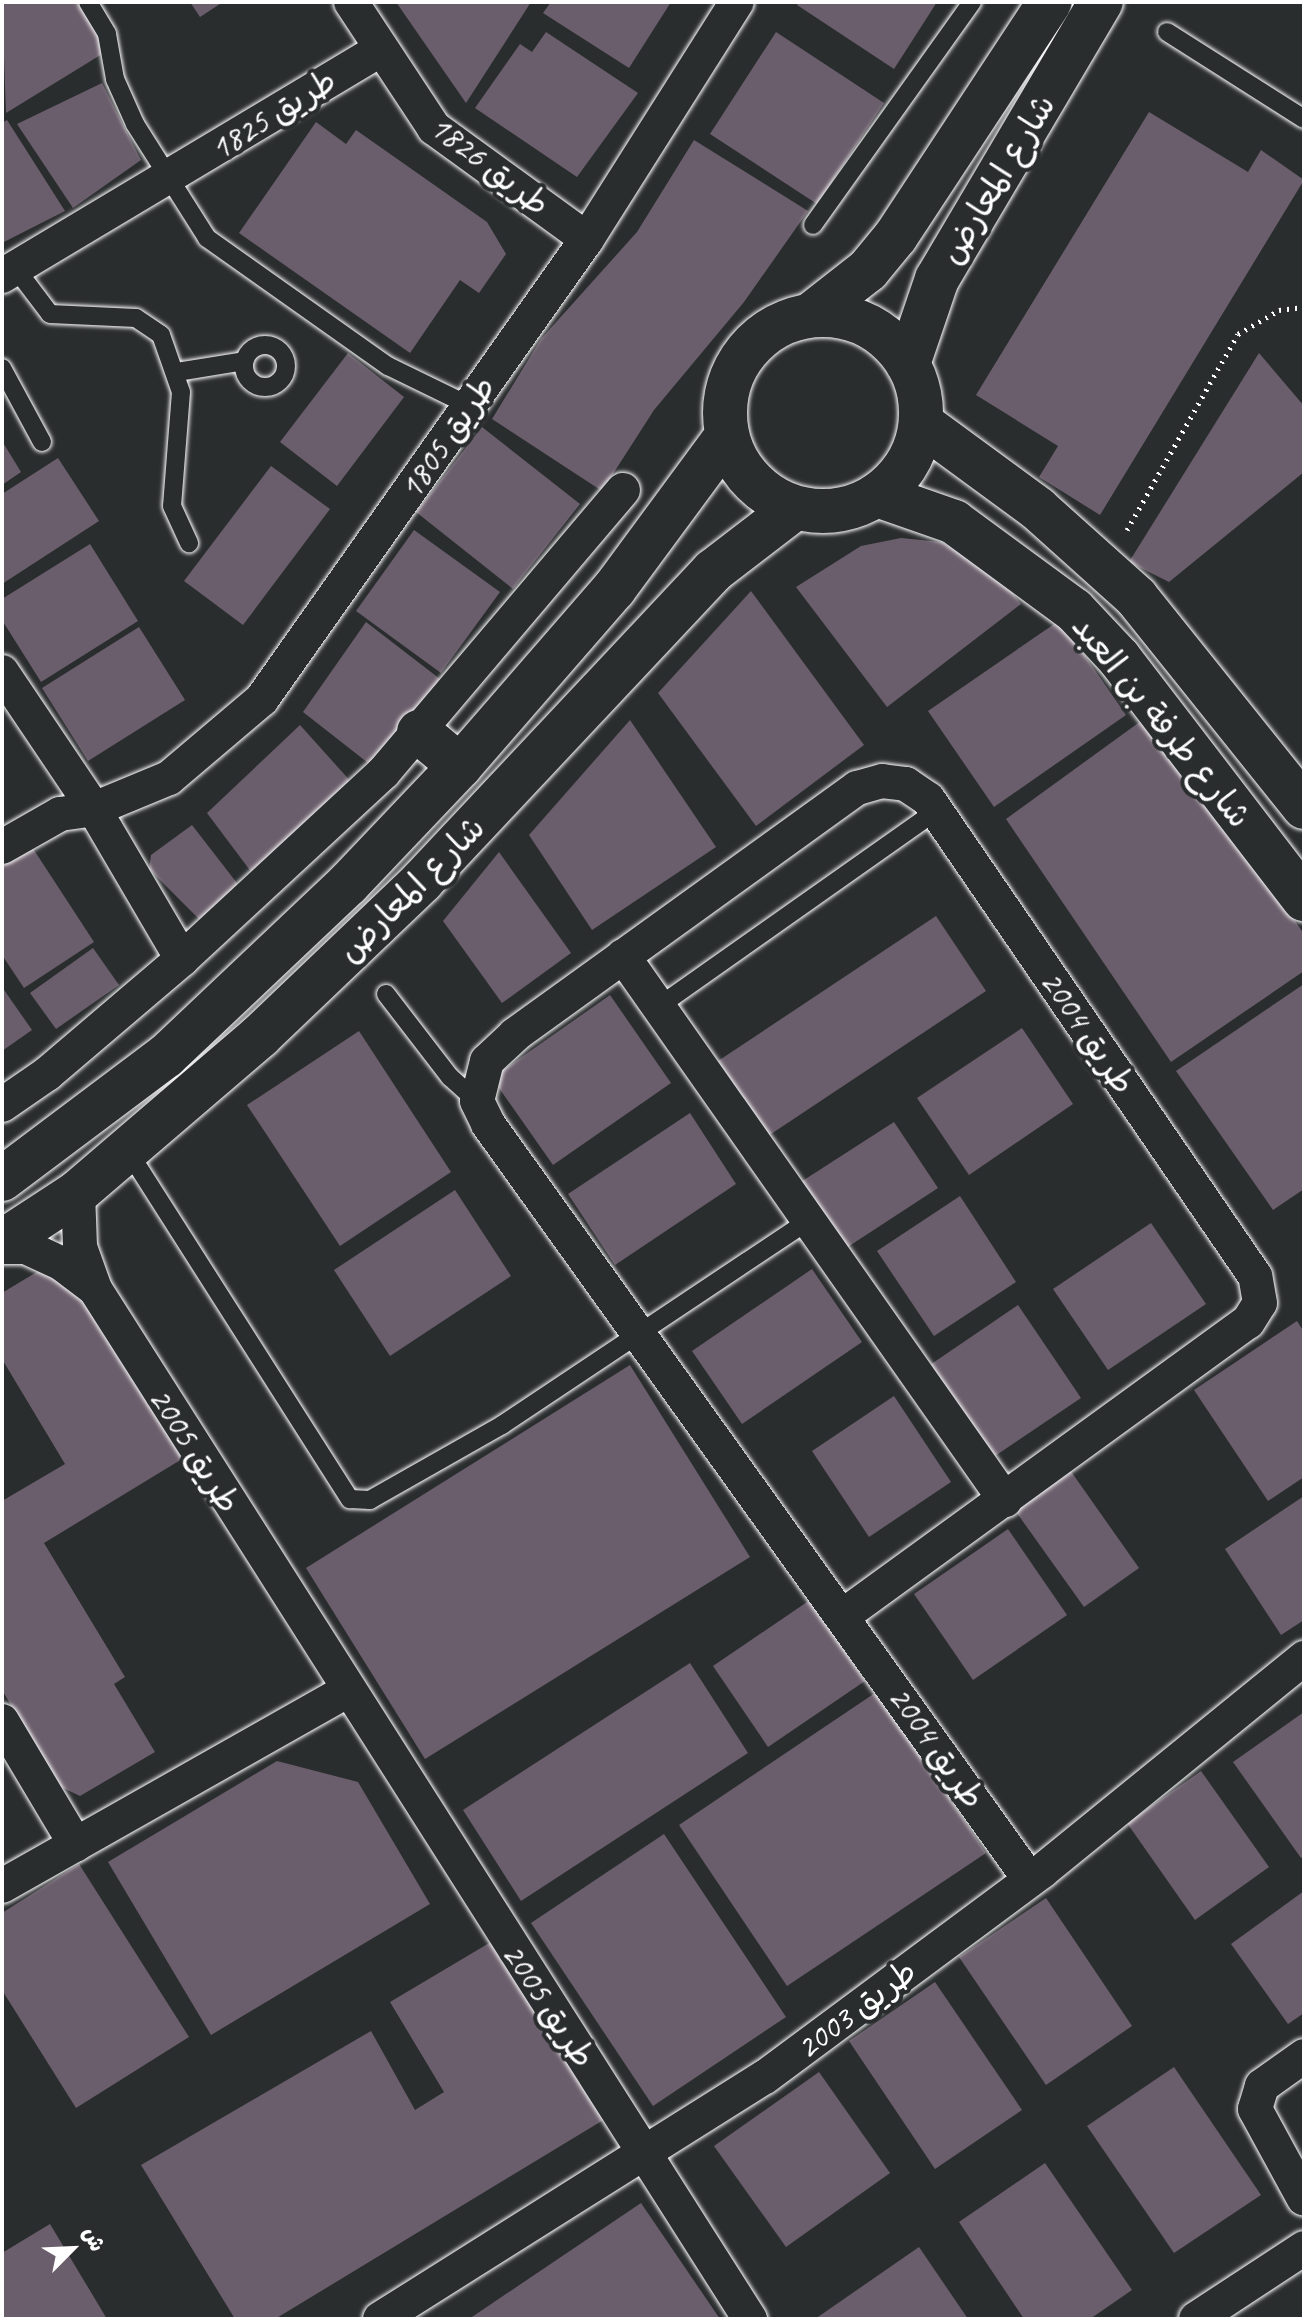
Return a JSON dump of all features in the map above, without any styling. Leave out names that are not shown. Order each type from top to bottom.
[{"type":"main road","name":"شارع المعارض","points":[[813,313],[868,270],[896,236],[1050,2]]},
{"type":"main road","name":"شارع المعارض","points":[[908,364],[937,279],[1101,2]]},
{"type":"main road","points":[[813,313],[868,325],[908,364],[917,382],[921,423],[914,451],[898,476],[877,495],[852,507],[824,512],[795,508],[752,481],[727,436],[725,402],[734,370],[753,342],[781,322],[813,313]]},
{"type":"main road","name":"شارع طرفة بن العبد","points":[[921,423],[1038,509],[1136,597],[1304,807]]},
{"type":"main road","name":"شارع المعارض","points":[[2,1179],[166,1056],[348,884],[460,766],[614,589],[727,436]]},
{"type":"main road","name":"شارع طرفة بن العبد","points":[[877,495],[954,522],[1074,610],[1119,658],[1304,899]]},
{"type":"main road","name":"شارع المعارض","points":[[2,1245],[78,1192],[260,1036],[422,881],[713,571],[795,508]]},
{"type":"main road","points":[[419,732],[460,766]]},
{"type":"street","name":"طريق 1826","points":[[351,2],[379,50],[434,128],[587,239]]},
{"type":"street","name":"طريق 1805","points":[[2,847],[60,814],[94,809],[169,778],[262,699],[293,661],[468,405],[587,239],[734,3]]},
{"type":"street","name":"طريق 1825","points":[[9,273],[379,50]]},
{"type":"street","points":[[2,1105],[47,1074],[182,959],[383,773],[623,490]]},
{"type":"street","points":[[2,672],[94,809],[182,959]]},
{"type":"street","name":"طريق 2004","points":[[850,1610],[1248,1322],[1260,1303],[1260,1289],[936,811],[906,784],[882,781],[857,788],[494,1052],[482,1073],[477,1101],[488,1124],[641,1335],[850,1610],[1036,1875]]},
{"type":"street","points":[[623,956],[1005,1500]]},
{"type":"street","name":"طريق 2005","points":[[78,1192],[80,1247],[95,1289],[347,1691],[750,2319]]},
{"type":"street","name":"طريق 2005","points":[[2,1245],[26,1247],[62,1264],[95,1289]]},
{"type":"street","name":"طريق 2003","points":[[380,2319],[646,2155],[765,2077],[1036,1875],[1304,1658]]},
{"type":"street","points":[[2,1886],[347,1691]]},
{"type":"street","points":[[2,1721],[76,1845]]},
{"type":"street","points":[[1304,2056],[1262,2086],[1255,2109],[1304,2199]]},
{"type":"street","points":[[1196,2319],[1304,2248]]},
{"type":"lane","points":[[88,2],[107,34],[115,79],[135,124],[207,238],[388,366],[468,405]]},
{"type":"lane","points":[[813,225],[972,2]]},
{"type":"lane","points":[[1167,32],[1304,119]]},
{"type":"lane","points":[[9,273],[50,314],[136,318],[155,327],[177,372],[182,413],[172,506],[189,543]]},
{"type":"lane","points":[[177,372],[244,361]]},
{"type":"lane","points":[[2,368],[42,442]]},
{"type":"lane","points":[[658,1007],[936,811]]},
{"type":"lane","name":"طريق 2004","points":[[386,994],[450,1077],[477,1101]]},
{"type":"lane","points":[[128,1151],[350,1499],[370,1500],[641,1335],[809,1220]]},
{"type":"path","points":[[1106,571],[1238,334],[1279,310],[1304,307]]},
{"type":"building","points":[[2,2],[77,2],[107,51],[6,113]]},
{"type":"building","points":[[190,2],[223,2],[200,17]]},
{"type":"building","points":[[396,2],[531,2],[466,103]]},
{"type":"building","points":[[551,2],[671,2],[629,68],[543,13]]},
{"type":"building","points":[[799,2],[937,2],[894,69],[797,5]]},
{"type":"building","points":[[546,32],[638,93],[577,177],[475,108],[520,44],[532,52]]},
{"type":"building","points":[[776,32],[884,103],[817,204],[710,134]]},
{"type":"building","points":[[102,83],[141,160],[73,208],[17,124]]},
{"type":"building","points":[[1149,112],[1248,172],[1261,150],[1304,180],[1100,515],[1039,477],[1058,446],[976,395]]},
{"type":"building","points":[[7,120],[65,211],[2,243],[2,123]]},
{"type":"building","points":[[316,122],[346,144],[356,130],[487,222],[506,254],[479,293],[460,280],[410,353],[239,233]]},
{"type":"building","points":[[694,140],[808,211],[744,302],[654,410],[602,491],[492,419],[541,339],[637,232]]},
{"type":"building","points":[[348,353],[404,397],[337,486],[280,442]]},
{"type":"building","points":[[1259,353],[1304,406],[1304,472],[1169,582],[1129,562]]},
{"type":"building","points":[[482,427],[580,504],[513,589],[416,512]]},
{"type":"building","points":[[2,441],[21,472],[2,485]]},
{"type":"building","points":[[58,458],[99,521],[2,584],[2,494]]},
{"type":"building","points":[[271,466],[330,509],[243,625],[184,581]]},
{"type":"building","points":[[414,530],[500,592],[441,673],[356,611]]},
{"type":"building","points":[[901,538],[941,542],[997,573],[1021,604],[887,707],[796,587],[861,546]]},
{"type":"building","points":[[90,544],[138,621],[41,682],[2,620],[2,599]]},
{"type":"building","points":[[751,591],[864,745],[756,826],[658,693]]},
{"type":"building","points":[[1060,620],[1126,715],[994,807],[928,711]]},
{"type":"building","points":[[366,622],[440,679],[372,766],[303,712]]},
{"type":"building","points":[[139,627],[185,700],[88,761],[42,688]]},
{"type":"building","points":[[630,720],[716,847],[592,930],[529,835]]},
{"type":"building","points":[[1141,721],[1240,841],[1304,934],[1304,971],[1171,1062],[1006,819]]},
{"type":"building","points":[[300,725],[353,784],[252,873],[207,813]]},
{"type":"building","points":[[192,825],[240,887],[202,922],[149,869],[151,855]]},
{"type":"building","points":[[32,847],[94,942],[24,988],[2,955],[2,866]]},
{"type":"building","points":[[499,852],[571,953],[502,1003],[443,921]]},
{"type":"building","points":[[936,916],[986,991],[768,1136],[718,1061]]},
{"type":"building","points":[[93,948],[119,985],[56,1029],[30,993]]},
{"type":"building","points":[[1304,984],[1304,1189],[1273,1210],[1176,1071]]},
{"type":"building","points":[[2,987],[32,1030],[2,1051]]},
{"type":"building","points":[[610,995],[671,1083],[553,1165],[492,1078]]},
{"type":"building","points":[[1022,1028],[1073,1104],[969,1175],[917,1098]]},
{"type":"building","points":[[359,1031],[451,1172],[340,1246],[247,1105]]},
{"type":"building","points":[[690,1113],[736,1184],[615,1265],[568,1194]]},
{"type":"building","points":[[894,1122],[938,1188],[837,1254],[793,1187]]},
{"type":"building","points":[[455,1190],[511,1276],[390,1356],[334,1270]]},
{"type":"building","points":[[960,1196],[1016,1282],[934,1336],[877,1251]]},
{"type":"building","points":[[1151,1223],[1206,1304],[1108,1370],[1053,1289]]},
{"type":"building","points":[[45,1267],[82,1282],[187,1456],[44,1543],[125,1677],[114,1684],[155,1752],[80,1796],[59,1786],[2,1690],[2,1501],[65,1464],[2,1359],[2,1293]]},
{"type":"building","points":[[812,1269],[862,1342],[742,1424],[692,1351]]},
{"type":"building","points":[[1018,1305],[1081,1398],[986,1462],[924,1369]]},
{"type":"building","points":[[1297,1321],[1304,1332],[1304,1477],[1268,1501],[1194,1390]]},
{"type":"building","points":[[630,1365],[750,1557],[425,1759],[306,1568]]},
{"type":"building","points":[[894,1396],[951,1482],[869,1537],[812,1451]]},
{"type":"building","points":[[1070,1470],[1139,1568],[1084,1607],[1014,1509]]},
{"type":"building","points":[[1304,1496],[1304,1620],[1281,1635],[1225,1549]]},
{"type":"building","points":[[1008,1529],[1067,1615],[973,1680],[914,1594]]},
{"type":"building","points":[[810,1600],[865,1681],[768,1747],[713,1666]]},
{"type":"building","points":[[690,1663],[748,1753],[521,1901],[463,1810]]},
{"type":"building","points":[[878,1691],[986,1853],[787,1986],[679,1825]]},
{"type":"building","points":[[1304,1712],[1304,1856],[1301,1858],[1233,1762]]},
{"type":"building","points":[[277,1761],[358,1782],[430,1904],[211,2035],[108,1862]]},
{"type":"building","points":[[1201,1771],[1269,1867],[1195,1920],[1127,1823]]},
{"type":"building","points":[[664,1834],[786,2017],[653,2106],[531,1923]]},
{"type":"building","points":[[79,1864],[189,2037],[76,2108],[2,1990],[2,1913]]},
{"type":"building","points":[[1304,1891],[1304,2013],[1288,2024],[1231,1944]]},
{"type":"building","points":[[1046,1898],[1132,2026],[1046,2085],[959,1957]]},
{"type":"building","points":[[496,1939],[605,2119],[275,2319],[235,2319],[141,2165],[371,2031],[415,2110],[444,2092],[390,2002]]},
{"type":"building","points":[[935,1982],[1022,2110],[935,2169],[849,2041]]},
{"type":"building","points":[[1174,2067],[1261,2195],[1174,2253],[1087,2126]]},
{"type":"building","points":[[819,2072],[890,2173],[786,2247],[714,2146]]},
{"type":"building","points":[[1045,2163],[1132,2290],[1090,2319],[1024,2319],[959,2222]]},
{"type":"building","points":[[641,2203],[720,2319],[469,2319]]},
{"type":"building","points":[[50,2224],[107,2319],[2,2319],[2,2253]]},
{"type":"building","points":[[919,2247],[968,2319],[815,2319]]}]
